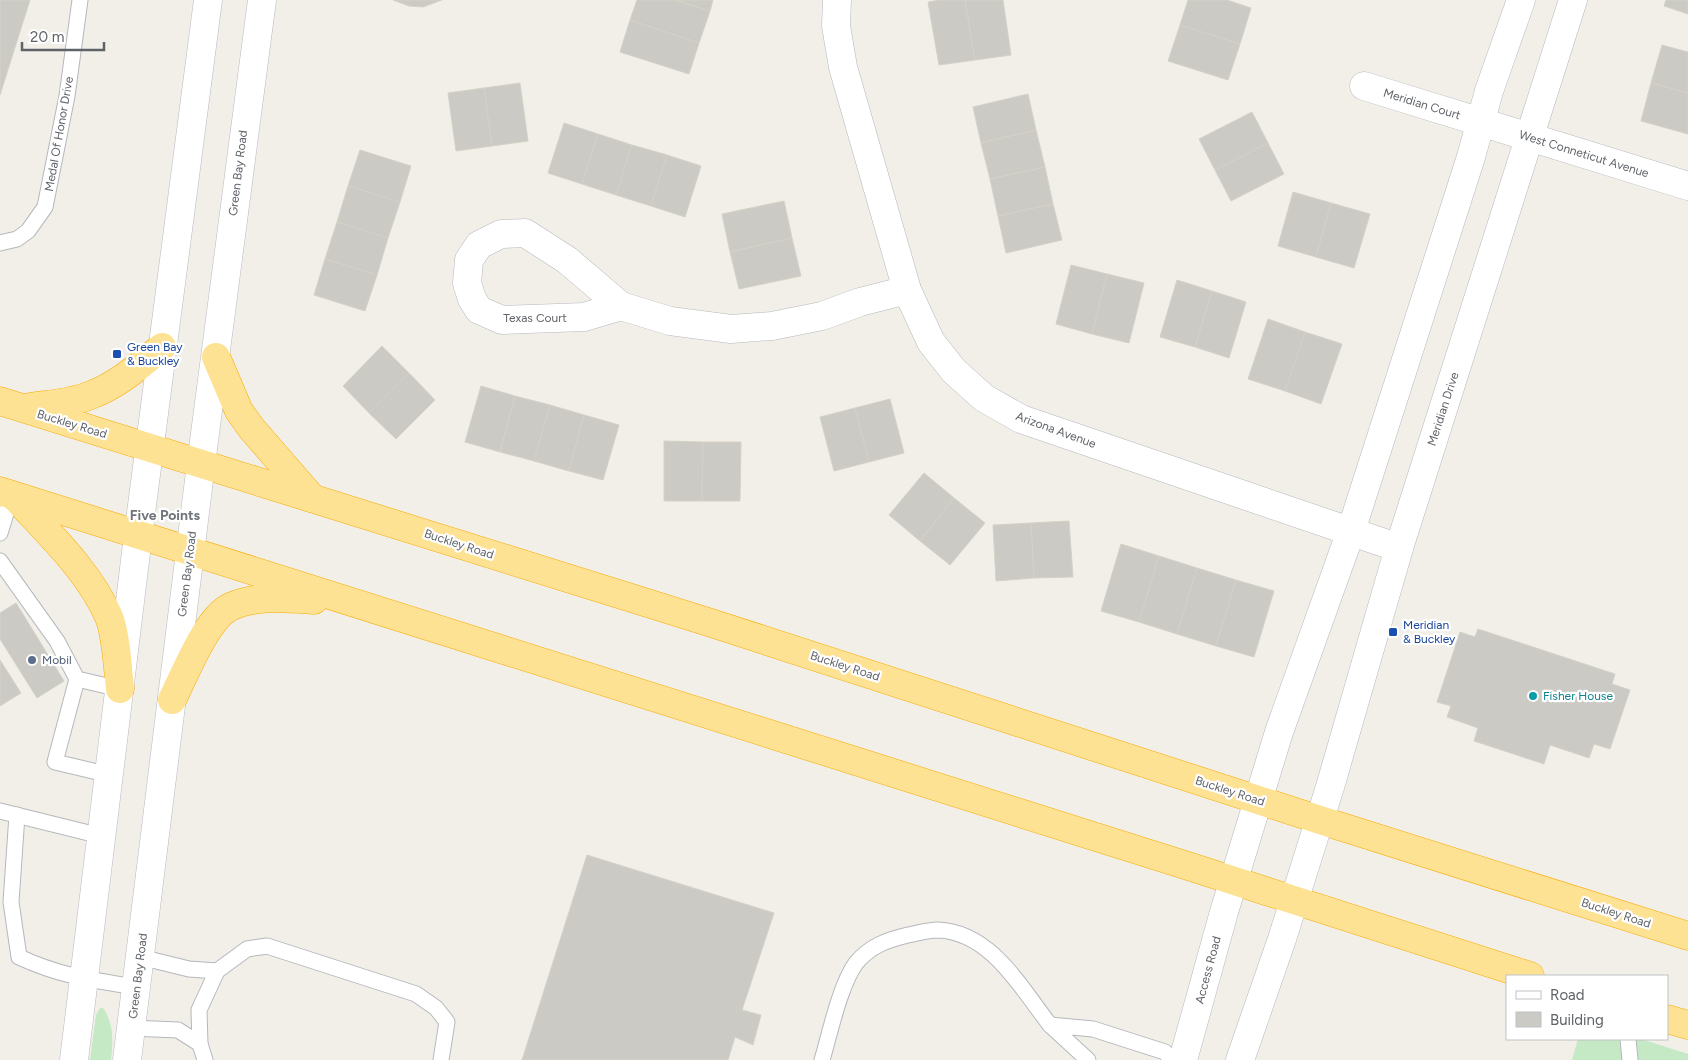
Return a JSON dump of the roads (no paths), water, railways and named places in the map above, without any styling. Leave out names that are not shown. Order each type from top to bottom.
[{"type":"highway","points":[[11,405],[70,402],[91,395],[118,381],[162,348]]},
{"type":"highway","points":[[216,356],[226,385],[244,419],[312,498]]},
{"type":"highway","name":"Buckley Road","points":[[11,405],[714,624],[1320,820],[1688,936]]},
{"type":"highway","points":[[6,493],[1527,975]]},
{"type":"highway","points":[[6,493],[57,542],[88,579],[110,618],[120,689]]},
{"type":"highway","points":[[172,700],[205,633],[229,608],[252,600],[299,599],[351,603]]},
{"type":"highway","points":[[1668,1019],[1688,1025]]},
{"type":"street","points":[[74,1060],[138,536],[151,449],[162,348],[208,0]]},
{"type":"street","name":"Green Bay Road","points":[[127,1060],[201,464],[262,0]]},
{"type":"street","name":"Arizona Avenue","points":[[837,0],[836,26],[843,67],[907,290],[931,342],[954,371],[984,398],[1021,419],[1399,548]]},
{"type":"street","points":[[1259,800],[1279,732],[1351,531],[1471,157],[1480,122],[1521,0]]},
{"type":"street","name":"Meridian Drive","points":[[1294,901],[1320,820],[1399,548],[1573,0]]},
{"type":"street","name":"Meridian Court","points":[[1364,86],[1480,122]]},
{"type":"street","name":"West Conneticut Avenue","points":[[1480,122],[1688,186]]},
{"type":"street","name":"Texas Court","points":[[621,306],[584,317],[502,320],[480,310],[472,300],[467,283],[469,260],[479,246],[501,234],[525,233],[567,260],[621,306],[670,321],[731,329],[772,326],[822,316],[860,302],[907,290]]},
{"type":"street","name":"Access Road","points":[[1183,1060],[1259,800]]},
{"type":"street","points":[[1240,1060],[1294,901]]},
{"type":"lane","name":"Medal Of Honor Drive","points":[[0,244],[17,239],[28,231],[45,207],[67,96],[80,0]]},
{"type":"lane","points":[[0,533],[6,493]]},
{"type":"lane","points":[[0,561],[56,640],[77,679],[56,762],[110,775]]},
{"type":"lane","points":[[77,679],[120,689]]},
{"type":"lane","points":[[0,810],[102,836]]},
{"type":"lane","points":[[18,815],[11,902],[19,957],[48,971],[84,979],[136,986]]},
{"type":"lane","points":[[822,1060],[846,983],[855,964],[870,949],[886,940],[936,930],[956,932],[970,937],[1002,963],[1050,1025],[1088,1060]]},
{"type":"lane","points":[[206,1060],[200,1044],[200,1010],[218,970],[247,949],[267,946],[416,994],[436,1008],[447,1022],[441,1060]]},
{"type":"lane","points":[[140,956],[189,969],[218,970]]},
{"type":"lane","points":[[1050,1025],[1093,1029],[1165,1052],[1171,1060]]},
{"type":"lane","points":[[131,1028],[178,1030],[200,1044]]},
{"type":"lane","points":[[1628,1040],[1630,1060]]},
{"type":"place","name":"Green Bay & Buckley","points":[[117,354]]},
{"type":"place","name":"Meridian & Buckley","points":[[1393,632]]},
{"type":"place","name":"Mobil","points":[[32,660]]},
{"type":"place","name":"Fisher House","points":[[1533,696]]},
{"type":"district","name":"Five Points","points":[[165,515]]}]
